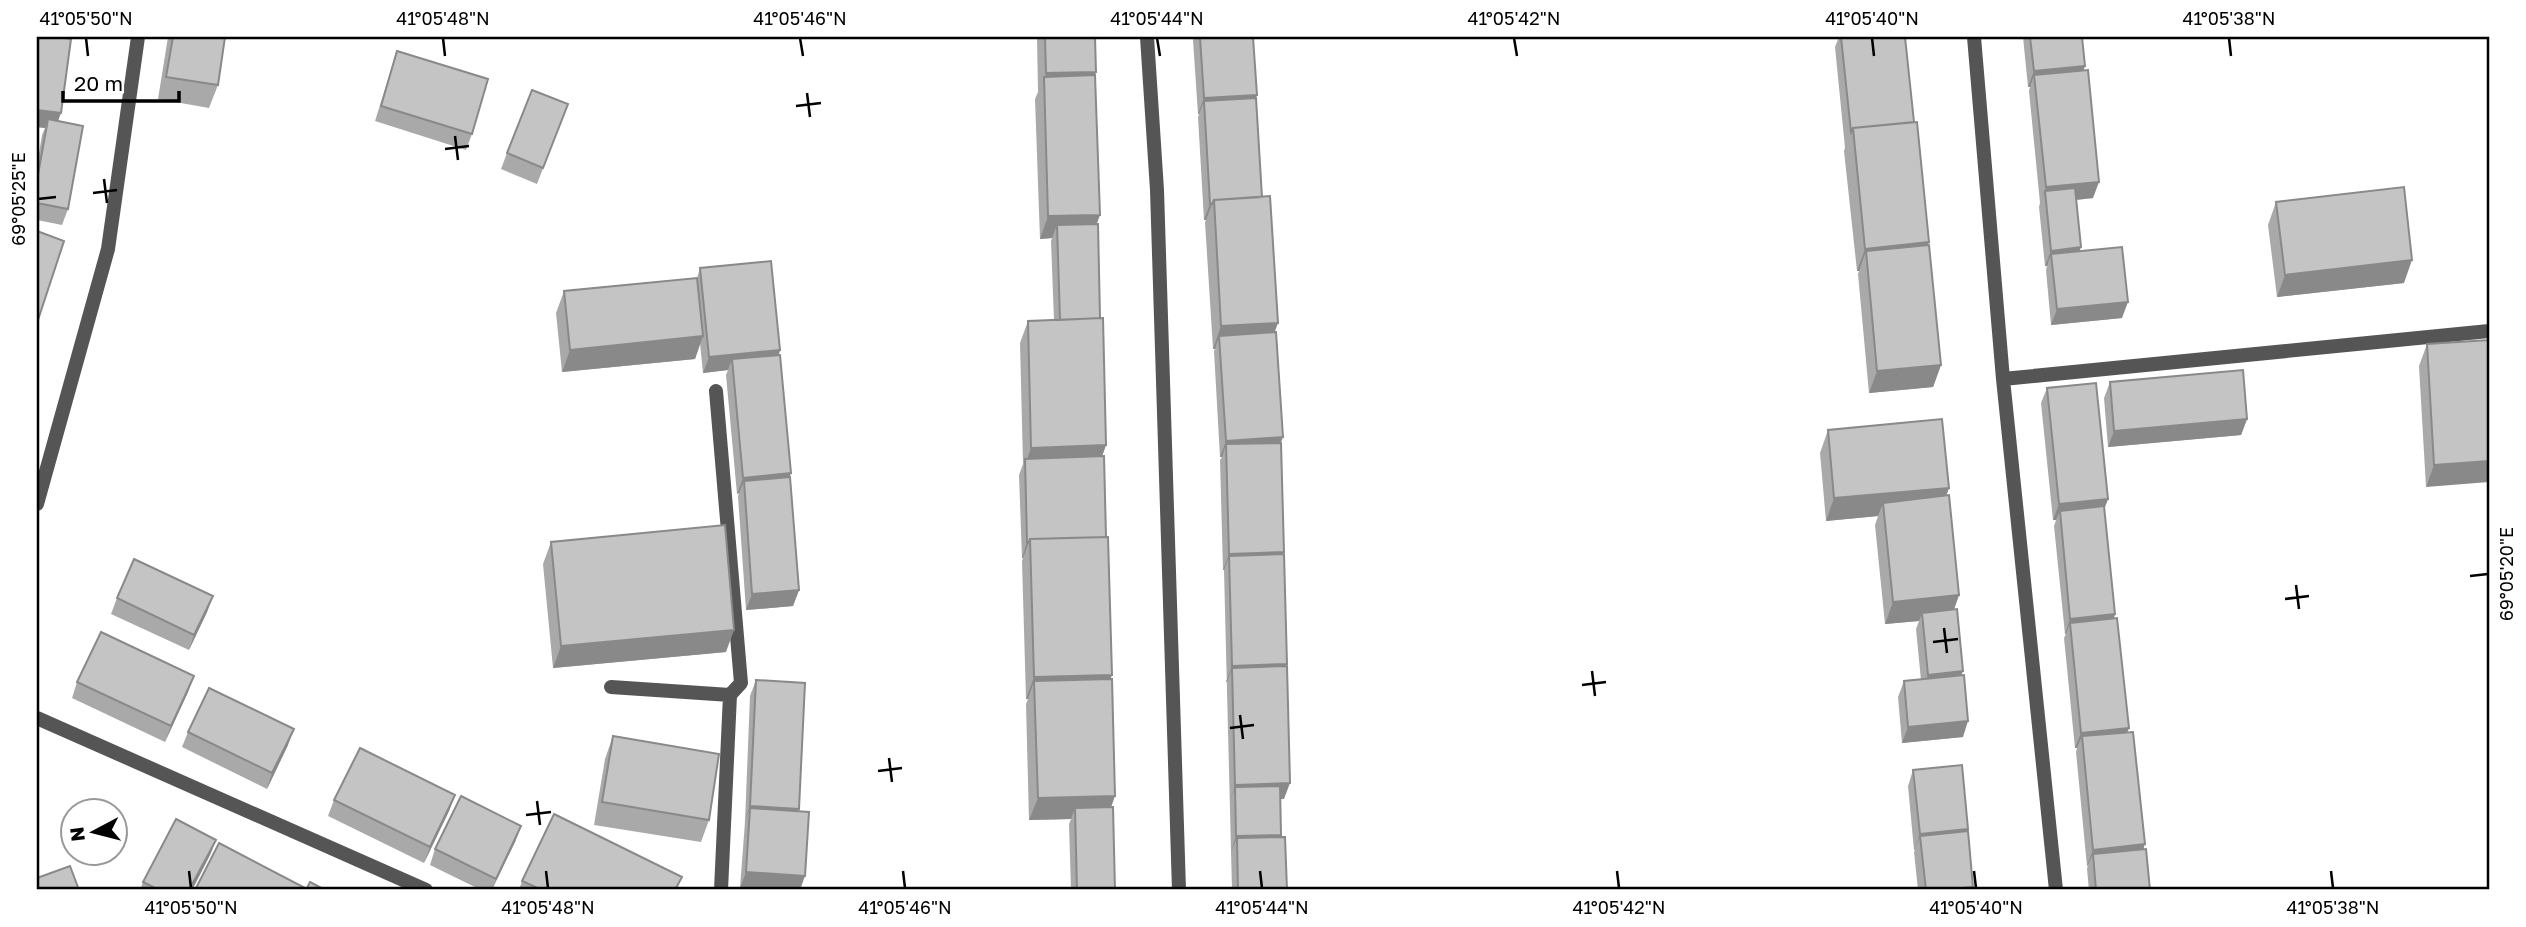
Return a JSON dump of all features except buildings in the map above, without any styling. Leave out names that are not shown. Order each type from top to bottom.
[{"type":"street","points":[[37,504],[38,486],[108,249],[138,37]]},
{"type":"street","points":[[1147,37],[1158,218],[1179,890]]},
{"type":"street","points":[[1974,37],[2003,379],[2056,890]]},
{"type":"street","points":[[2003,379],[2489,331]]},
{"type":"street","points":[[716,391],[741,683],[730,695],[721,890]]},
{"type":"street","points":[[611,687],[730,695]]},
{"type":"street","points":[[37,718],[426,890]]}]
